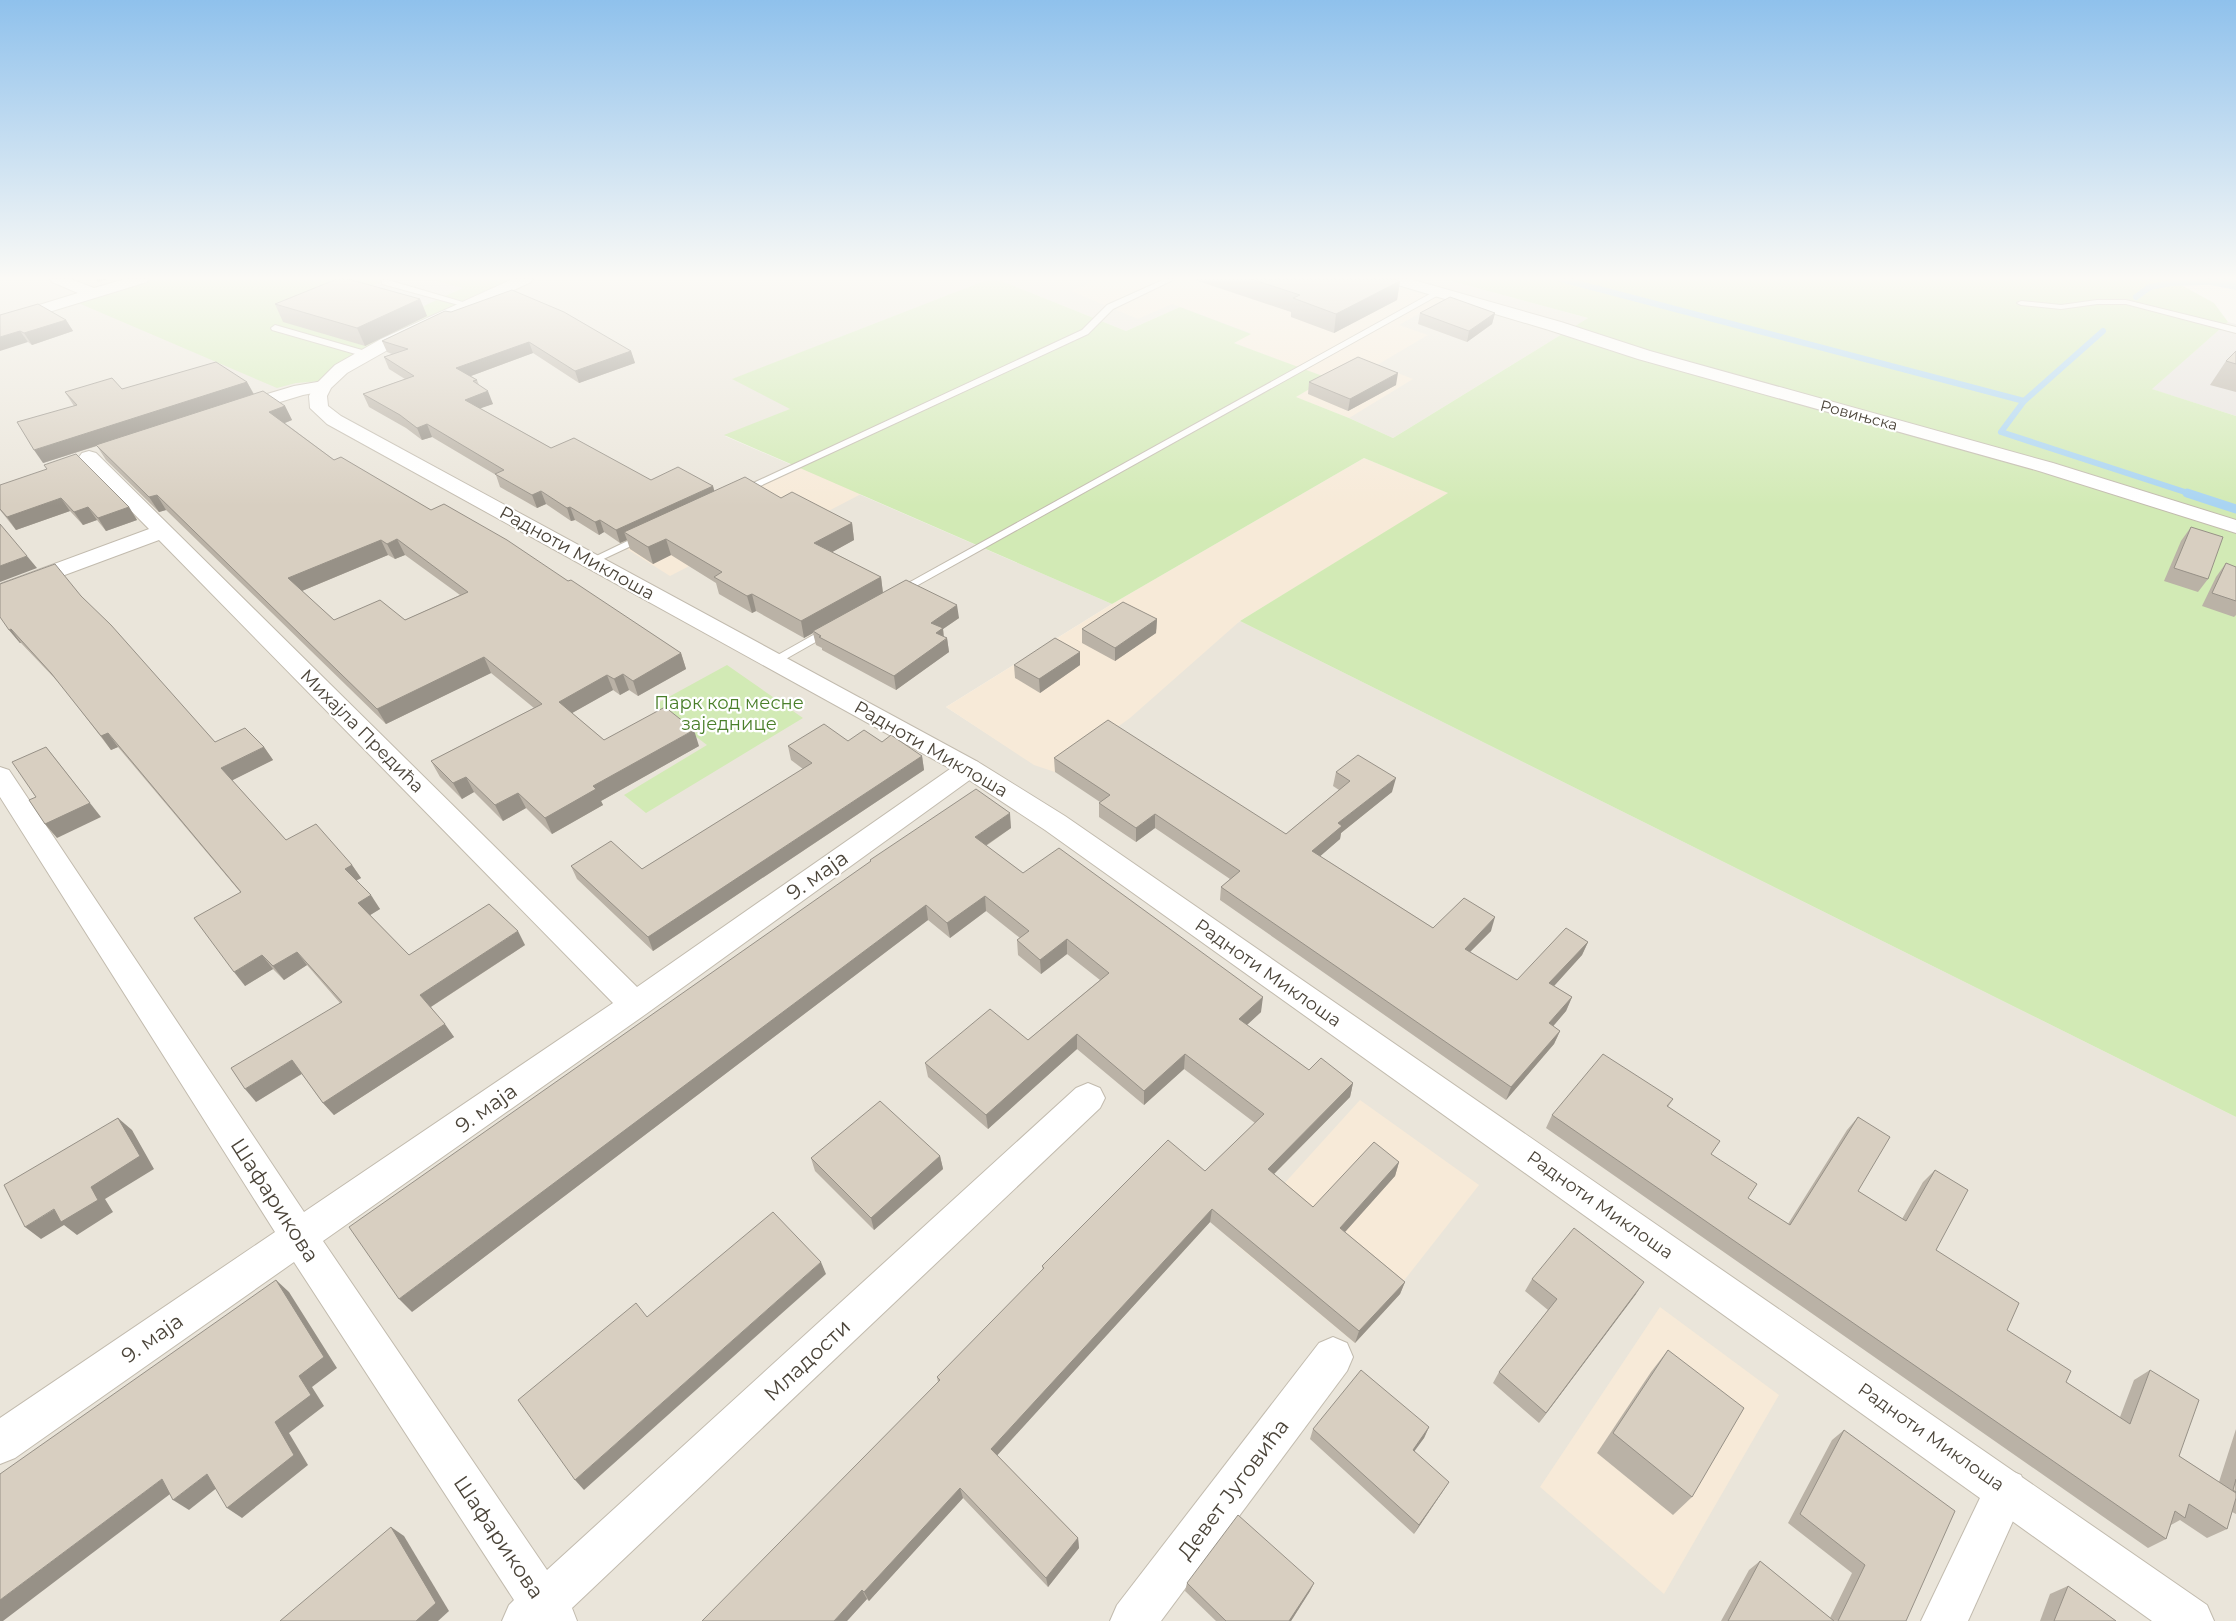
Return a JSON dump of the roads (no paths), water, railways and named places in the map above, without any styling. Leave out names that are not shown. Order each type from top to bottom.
[{"type":"street","points":[[217,415],[272,397],[322,386],[341,369],[365,355]]},
{"type":"street","name":"Ровињска","points":[[1643,355],[2046,467],[2236,527]]},
{"type":"street","name":"Радноти Миклоша","points":[[322,386],[318,396],[319,408],[334,420],[969,768],[1063,829],[2191,1621]]},
{"type":"street","name":"Михајла Предића","points":[[89,457],[635,1005]]},
{"type":"street","points":[[0,592],[163,531]]},
{"type":"street","name":"9. маја","points":[[0,1443],[635,1005],[969,768]]},
{"type":"street","name":"Шафарикова","points":[[0,776],[541,1615]]},
{"type":"street","name":"Младости","points":[[541,1615],[1088,1098]]},
{"type":"street","name":"Девет Југовића","points":[[1133,1621],[1333,1357]]},
{"type":"street","points":[[1944,1621],[2006,1490]]},
{"type":"lane","points":[[735,494],[1036,355]]},
{"type":"lane","points":[[891,595],[1326,355]]},
{"type":"lane","points":[[591,561],[654,532]]},
{"type":"lane","points":[[773,660],[840,623]]},
{"type":"waterway","points":[[1848,355],[2024,401]]},
{"type":"waterway","points":[[2024,401],[2076,355]]},
{"type":"waterway","points":[[2024,401],[2001,432],[2191,494]]},
{"type":"waterway","points":[[2187,493],[2236,509]]},
{"type":"park label","name":"Парк код месне заједнице","points":[[729,713]]}]
